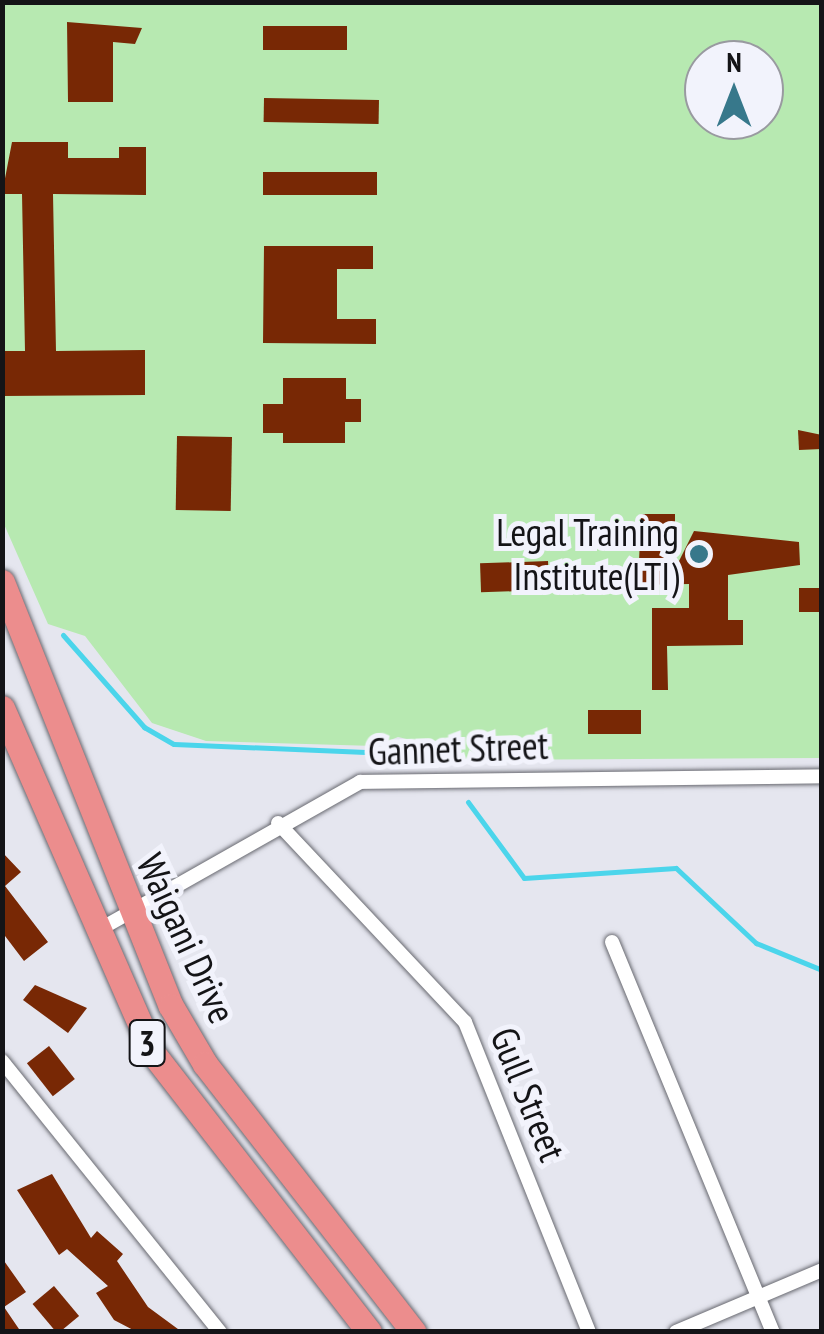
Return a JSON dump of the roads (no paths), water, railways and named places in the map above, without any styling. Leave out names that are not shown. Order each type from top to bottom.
[{"type":"highway","name":"Waigani Drive","points":[[2,582],[131,912],[205,1064],[414,1332]]},
{"type":"highway","name":"Waigani Drive","points":[[2,708],[95,932],[188,1106],[369,1332]]},
{"type":"street","name":"Gannet Street","points":[[95,932],[278,822],[352,784],[389,777],[822,776]]},
{"type":"street","name":"Gull Street","points":[[278,822],[465,1022],[589,1332]]},
{"type":"street","points":[[612,942],[773,1332]]},
{"type":"street","points":[[2,1062],[220,1332]]},
{"type":"street","points":[[676,1332],[822,1270]]},
{"type":"waterway","points":[[63,635],[144,727],[174,744],[413,754]]},
{"type":"waterway","points":[[468,802],[524,878],[676,868],[756,943],[822,970]]},
{"type":"place","name":"Legal Training Institute(LTI)","points":[[699,554]]}]
